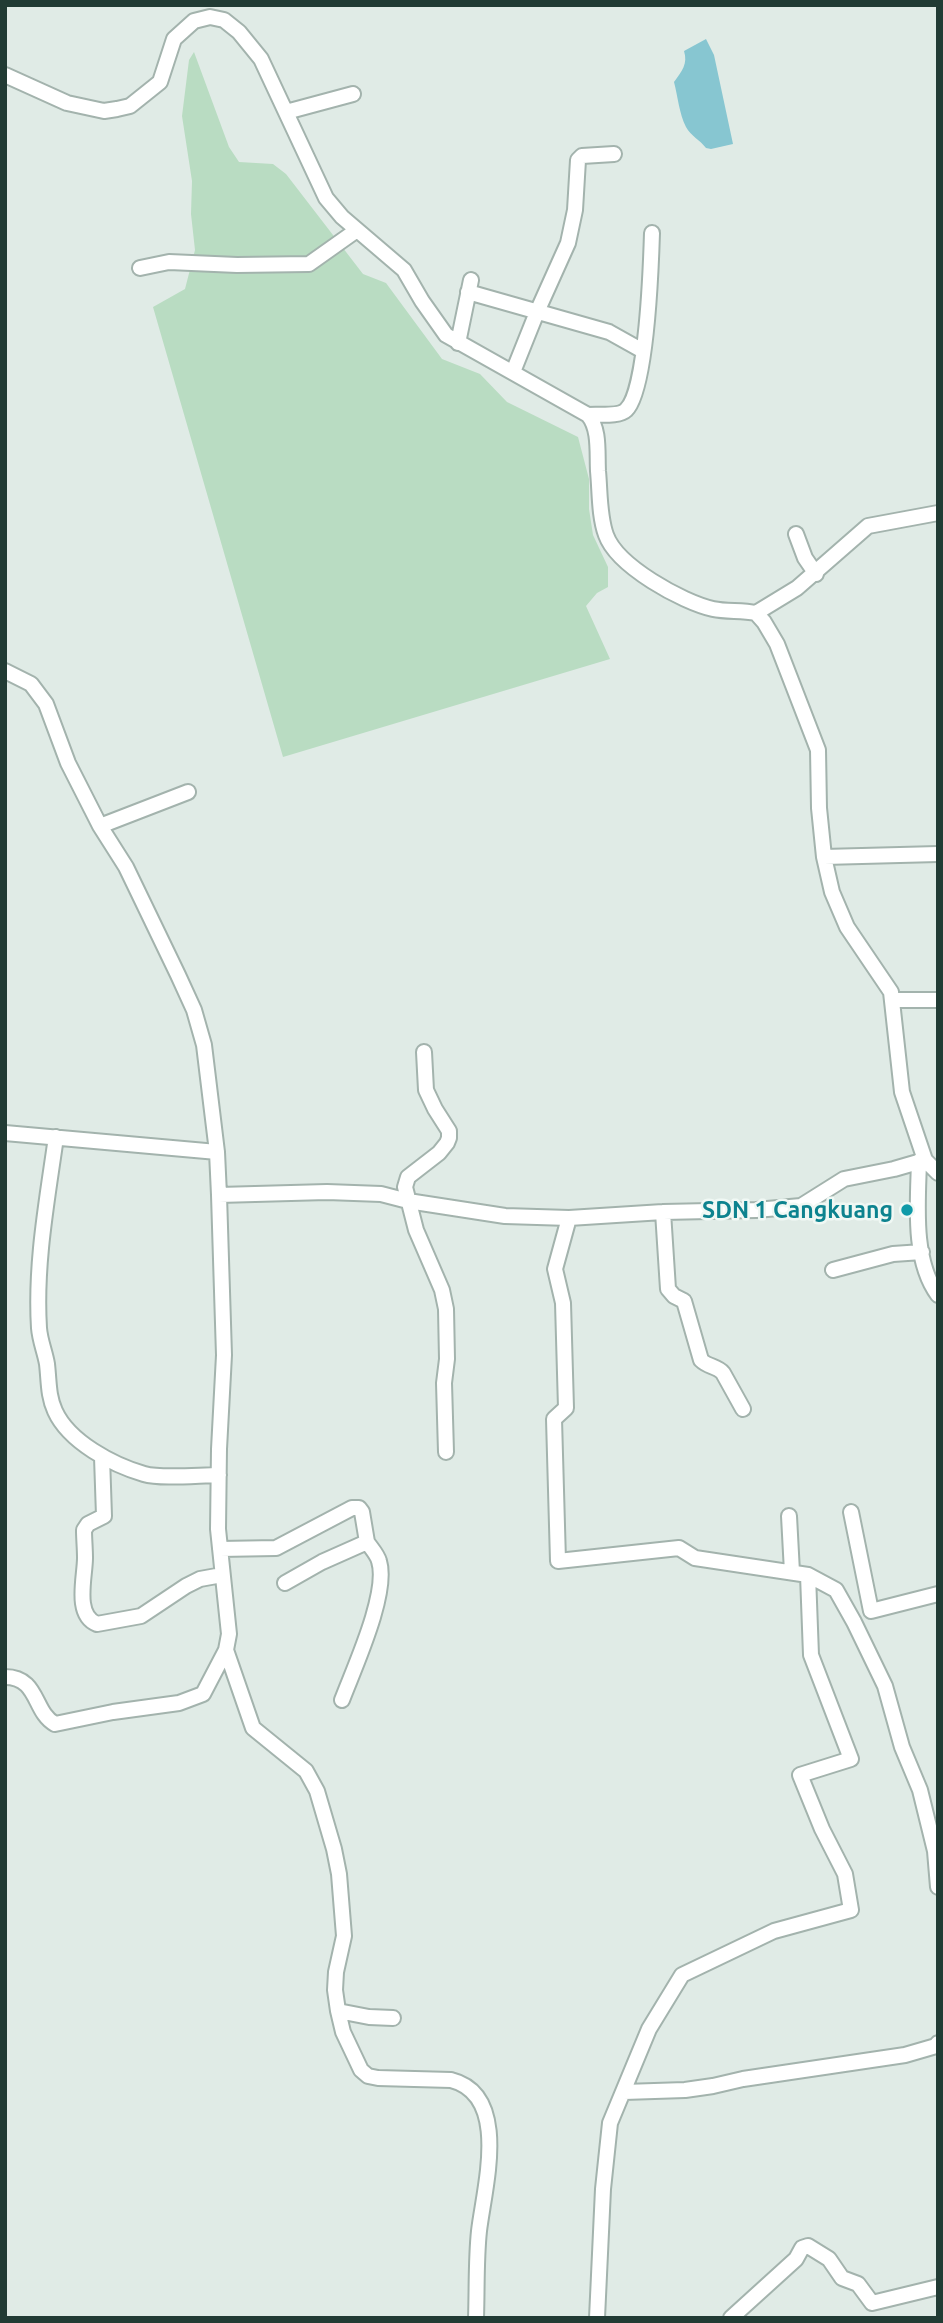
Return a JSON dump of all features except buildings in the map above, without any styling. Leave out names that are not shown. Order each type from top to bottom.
[{"type":"street","points":[[5,75],[67,103],[104,111],[130,106],[160,82],[174,39],[194,21],[210,17],[224,20],[261,59],[326,198],[342,217],[404,270],[446,335],[589,415],[596,428],[602,518],[605,534],[612,548],[637,570],[687,600],[713,609],[756,613],[797,589],[868,526],[938,513]]},
{"type":"street","points":[[286,113],[353,94]]},
{"type":"street","points":[[513,372],[568,243],[572,229],[578,160],[582,156],[614,154]]},
{"type":"street","points":[[140,268],[179,261],[237,265],[309,264],[357,230]]},
{"type":"street","points":[[589,415],[622,412],[627,409],[636,391],[648,317],[652,233]]},
{"type":"street","points":[[457,343],[470,286],[537,312],[609,332],[643,351]]},
{"type":"street","points":[[796,534],[805,558],[816,574]]},
{"type":"street","points":[[756,613],[777,644],[818,750],[824,857],[832,892],[847,927],[886,984],[893,1000],[902,1092],[922,1161],[918,1234],[931,1285],[938,1295]]},
{"type":"street","points":[[5,671],[31,684],[46,704],[68,763],[100,826],[126,867],[194,1010],[204,1045],[217,1152],[219,1195],[224,1356],[219,1475],[220,1549],[229,1634],[226,1650],[202,1695],[179,1703],[113,1712],[60,1724],[49,1721],[28,1685],[22,1680],[5,1677]]},
{"type":"street","points":[[100,826],[188,792]]},
{"type":"street","points":[[824,857],[938,854]]},
{"type":"street","points":[[893,1000],[938,1000]]},
{"type":"street","points":[[424,1052],[426,1090],[449,1131],[449,1138],[439,1153],[408,1177],[405,1187],[416,1230],[442,1290],[446,1309],[446,1452]]},
{"type":"street","points":[[5,1133],[217,1152]]},
{"type":"street","points":[[56,1138],[39,1259],[38,1303],[41,1348],[47,1364],[49,1392],[56,1413],[75,1437],[102,1457],[147,1475],[219,1475]]},
{"type":"street","points":[[219,1195],[327,1192],[381,1194],[408,1201],[505,1216],[569,1218],[756,1210],[801,1206],[841,1180],[922,1161]]},
{"type":"street","points":[[922,1161],[938,1173]]},
{"type":"street","points":[[663,1212],[670,1293],[684,1301],[701,1360],[723,1373],[743,1409]]},
{"type":"street","points":[[569,1218],[555,1269],[563,1303],[566,1408],[554,1419],[558,1561],[672,1547],[679,1548],[695,1558],[807,1575],[836,1590],[885,1686],[902,1747],[920,1790],[934,1851],[938,1887]]},
{"type":"street","points":[[833,1270],[893,1254],[922,1252]]},
{"type":"street","points":[[102,1457],[104,1516],[83,1530],[85,1559],[82,1592],[86,1614],[91,1622],[97,1624],[141,1616],[186,1586],[200,1579],[222,1575]]},
{"type":"street","points":[[220,1549],[276,1548],[355,1507],[362,1512],[367,1542],[379,1560],[377,1600],[342,1700]]},
{"type":"street","points":[[851,1512],[871,1611],[938,1594]]},
{"type":"street","points":[[789,1516],[792,1572]]},
{"type":"street","points":[[285,1583],[322,1562],[367,1542]]},
{"type":"street","points":[[597,2318],[603,2189],[610,2123],[649,2029],[682,1975],[774,1931],[851,1910],[845,1874],[822,1829],[800,1775],[851,1759],[811,1655],[807,1575]]},
{"type":"street","points":[[226,1650],[253,1728],[306,1771],[317,1791],[326,1819],[339,1874],[344,1936],[335,1990],[338,2011],[353,2056],[368,2076],[461,2082],[470,2089],[486,2117],[490,2131],[489,2157],[479,2231],[476,2318]]},
{"type":"street","points":[[338,2011],[393,2018]]},
{"type":"street","points":[[624,2092],[685,2090],[713,2086],[905,2054],[936,2046],[938,2043]]},
{"type":"street","points":[[731,2318],[796,2259],[802,2248],[808,2246],[829,2259],[842,2278],[858,2284],[872,2303],[938,2287]]},
{"type":"green space","points":[[194,52],[229,147],[239,162],[273,164],[286,174],[363,274],[386,283],[442,359],[480,374],[507,402],[578,437],[589,479],[589,509],[593,535],[608,567],[608,587],[597,593],[586,606],[610,659],[283,757],[153,307],[185,289],[195,250],[191,214],[192,181],[182,116],[189,60]]},
{"type":"water","points":[[706,39],[714,55],[733,144],[711,149],[706,148],[686,127],[674,82],[685,64],[684,51]]},
{"type":"place","name":"SDN 1 Cangkuang","points":[[907,1210]]}]
